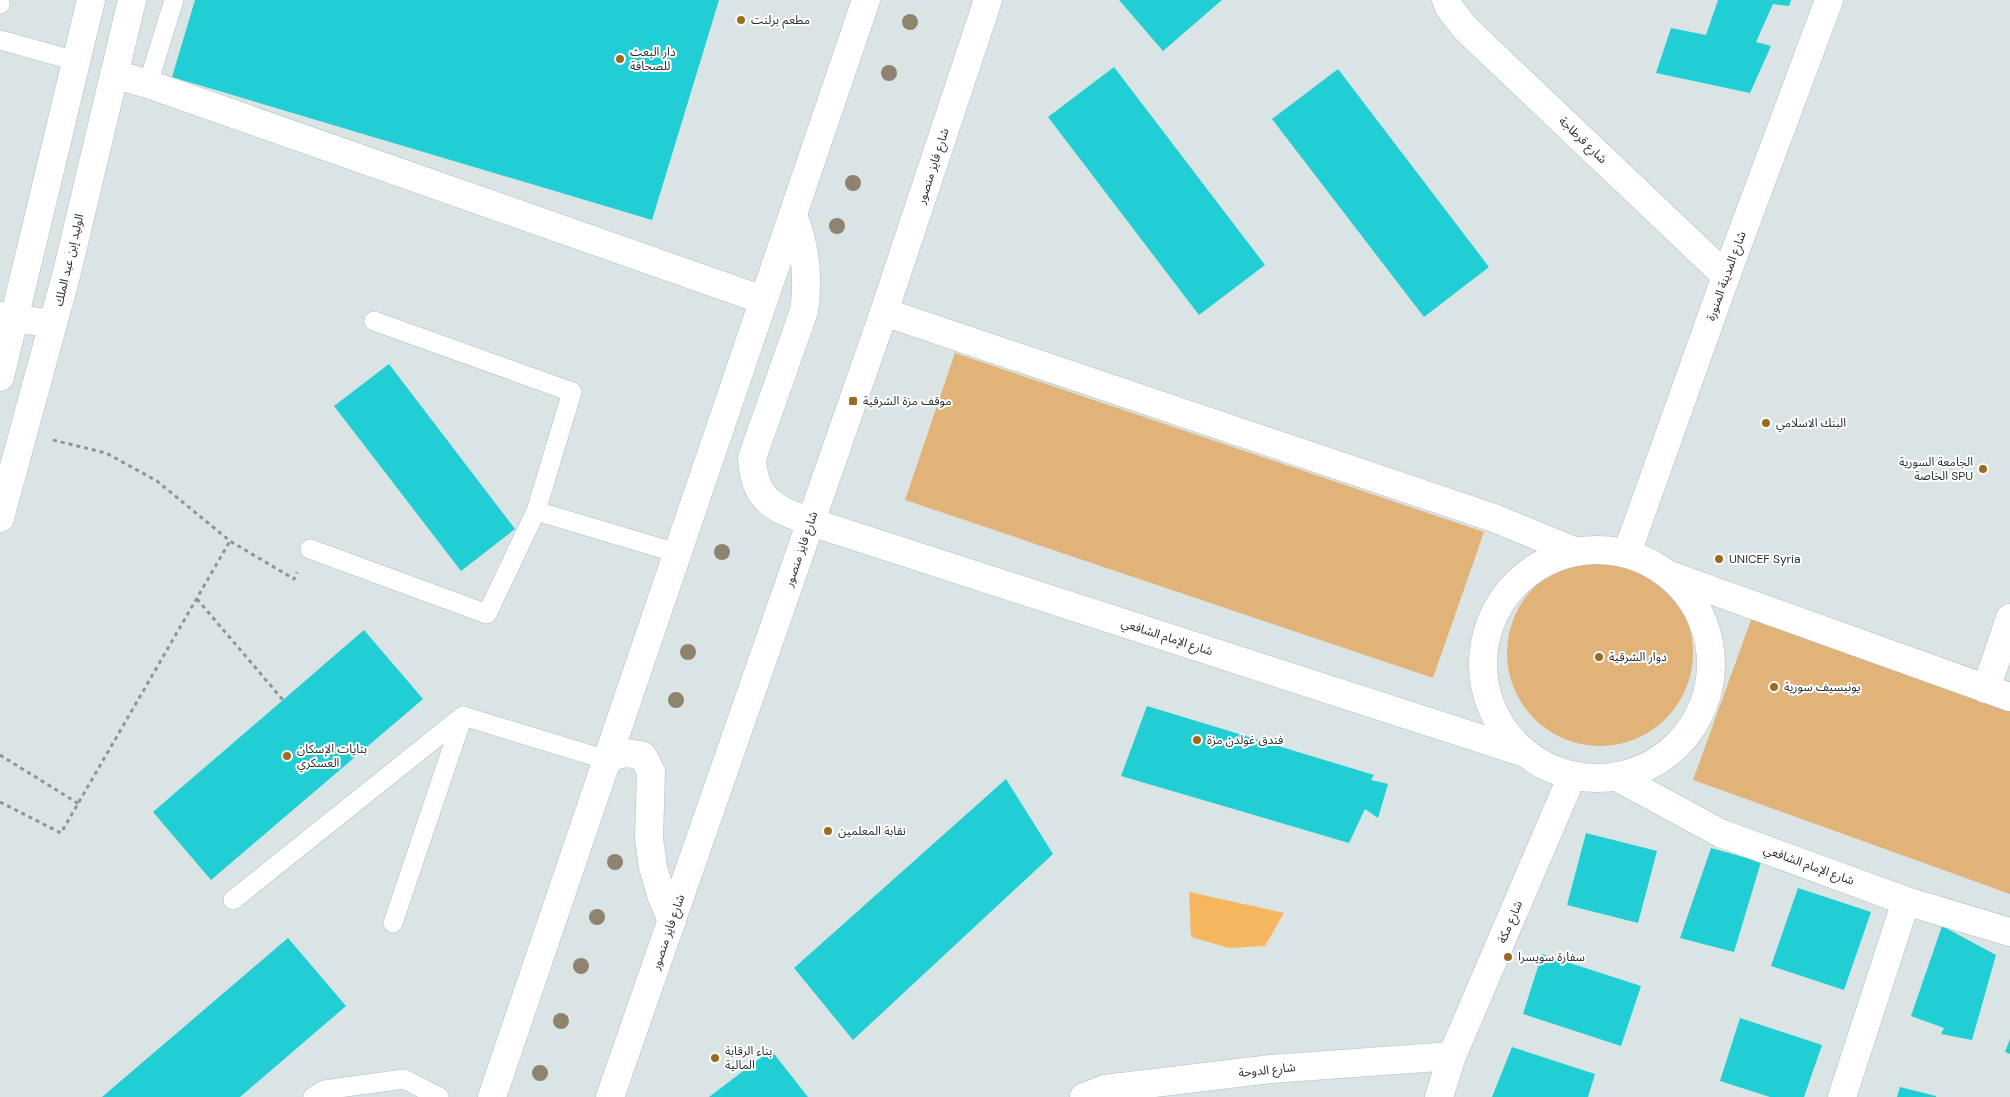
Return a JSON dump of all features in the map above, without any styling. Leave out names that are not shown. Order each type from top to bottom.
[{"type":"main road","points":[[0,377],[7,317],[91,0]]},
{"type":"main road","name":"الوليد إبن عبد الملك","points":[[0,518],[53,324],[132,0]]},
{"type":"main road","points":[[492,1097],[866,0]]},
{"type":"main road","name":"شارع فايز منصور","points":[[610,1097],[884,312],[988,0]]},
{"type":"main road","name":"شارع قرطاجة","points":[[1446,0],[1450,9],[1466,29],[1726,276]]},
{"type":"main road","name":"شارع المدينة المنورة","points":[[1627,553],[1726,276],[1829,0]]},
{"type":"main road","points":[[114,74],[148,84],[763,300]]},
{"type":"main road","name":"شارع الإمام الشافعي","points":[[793,215],[800,232],[807,268],[808,290],[804,311],[752,458],[753,475],[759,490],[769,503],[783,512],[811,522],[1522,752]]},
{"type":"main road","points":[[884,312],[1494,518],[1574,551]]},
{"type":"main road","points":[[7,317],[53,324]]},
{"type":"main road","points":[[1671,576],[1695,604],[1709,638],[1711,675],[1702,711],[1681,742],[1652,765],[1617,777],[1594,779],[1572,776],[1546,767],[1522,752],[1495,719],[1482,678],[1485,636],[1503,597],[1534,568],[1574,551],[1600,549],[1627,553],[1650,562],[1671,576],[1998,693],[2010,618]]},
{"type":"main road","points":[[607,760],[614,755],[632,753],[643,756],[651,771],[649,810],[652,858],[661,894],[672,921]]},
{"type":"main road","name":"شارع مكة","points":[[1439,1097],[1452,1056],[1572,776]]},
{"type":"main road","name":"شارع الإمام الشافعي","points":[[1617,777],[1720,833],[1906,901],[2010,932]]},
{"type":"main road","points":[[1842,1097],[1906,901]]},
{"type":"main road","name":"شارع الدوحة","points":[[1084,1097],[1105,1089],[1271,1069],[1452,1056]]},
{"type":"lane","points":[[148,84],[174,0]]},
{"type":"lane","points":[[0,40],[76,60]]},
{"type":"lane","points":[[310,549],[487,614],[536,511],[572,392],[374,321]]},
{"type":"lane","points":[[536,511],[677,553]]},
{"type":"lane","points":[[463,716],[607,760]]},
{"type":"lane","points":[[233,900],[463,716]]},
{"type":"lane","points":[[393,923],[463,716]]},
{"type":"lane","points":[[319,1094],[404,1079],[439,1097]]},
{"type":"path","points":[[23,434],[106,453],[157,481],[230,541],[294,579]]},
{"type":"path","points":[[0,802],[61,833],[230,541]]},
{"type":"path","points":[[197,599],[283,700]]},
{"type":"path","points":[[0,755],[79,804]]},
{"type":"shaded area","points":[[955,353],[1484,532],[1433,678],[905,500]]},
{"type":"shaded area","points":[[1609,560],[1636,567],[1652,575],[1666,587],[1678,601],[1686,617],[1692,635],[1692,671],[1686,689],[1678,705],[1666,719],[1652,731],[1636,739],[1618,745],[1591,746],[1564,739],[1548,731],[1522,705],[1508,671],[1507,644],[1514,617],[1522,601],[1548,575],[1582,561]]},
{"type":"shaded area","points":[[1755,609],[2010,701],[2010,894],[1693,780]]},
{"type":"shaded area","points":[[1189,892],[1284,913],[1265,946],[1229,948],[1191,937]]},
{"type":"building","points":[[195,0],[719,0],[652,220],[172,77]]},
{"type":"building","points":[[1119,0],[1222,0],[1163,51]]},
{"type":"building","points":[[1718,0],[1791,0],[1789,6],[1773,4],[1756,42],[1771,46],[1750,93],[1656,73],[1671,28],[1706,35]]},
{"type":"building","points":[[1114,67],[1265,265],[1199,315],[1048,117]]},
{"type":"building","points":[[1338,69],[1489,267],[1424,317],[1272,119]]},
{"type":"building","points":[[389,364],[515,529],[461,571],[334,406]]},
{"type":"building","name":"بنايات الإسكان العسكري","points":[[364,630],[423,699],[211,880],[153,812]]},
{"type":"building","name":"فندق غولدن مزة","points":[[1147,706],[1374,775],[1371,780],[1388,784],[1378,818],[1365,809],[1349,843],[1121,776]]},
{"type":"building","points":[[1006,779],[1053,854],[853,1040],[794,968]]},
{"type":"building","points":[[1586,833],[1657,851],[1638,923],[1567,905]]},
{"type":"building","points":[[1711,848],[1761,862],[1734,952],[1680,938]]},
{"type":"building","points":[[1798,888],[1871,912],[1844,990],[1771,966]]},
{"type":"building","points":[[1942,926],[1996,955],[1972,1040],[1941,1034],[1944,1028],[1911,1016]]},
{"type":"building","points":[[288,938],[346,1006],[240,1097],[102,1097]]},
{"type":"building","points":[[1542,954],[1641,986],[1621,1046],[1523,1014]]},
{"type":"building","points":[[1740,1018],[1822,1045],[1804,1097],[1770,1097],[1720,1081]]},
{"type":"building","points":[[2010,1039],[2010,1054],[2005,1052]]},
{"type":"building","points":[[1512,1047],[1595,1074],[1588,1097],[1492,1097]]},
{"type":"building","points":[[771,1050],[808,1097],[709,1097]]},
{"type":"building","points":[[1900,1087],[1936,1096],[1936,1097],[1897,1097]]},
{"type":"place","name":"مطعم برلنت","points":[[741,20]]},
{"type":"place","name":"دار البعث للصحافة","points":[[620,59]]},
{"type":"place","name":"موقف مزة الشرقية","points":[[853,401]]},
{"type":"place","name":"البنك الاسلامي","points":[[1766,423]]},
{"type":"place","name":"الجامعة السورية الخاصة SPU","points":[[1983,469]]},
{"type":"place","name":"UNICEF Syria","points":[[1719,559]]},
{"type":"place","name":"دوار الشرقية","points":[[1599,657]]},
{"type":"place","name":"يونيسيف سورية","points":[[1774,687]]},
{"type":"place","name":"فندق غولدن مزة","points":[[1197,740]]},
{"type":"place","name":"بنايات الإسكان العسكري","points":[[287,756]]},
{"type":"place","name":"نقابة المعلمين","points":[[828,831]]},
{"type":"place","name":"سفارة سويسرا","points":[[1508,957]]},
{"type":"place","name":"بناء الرقابة المالية","points":[[715,1058]]}]
